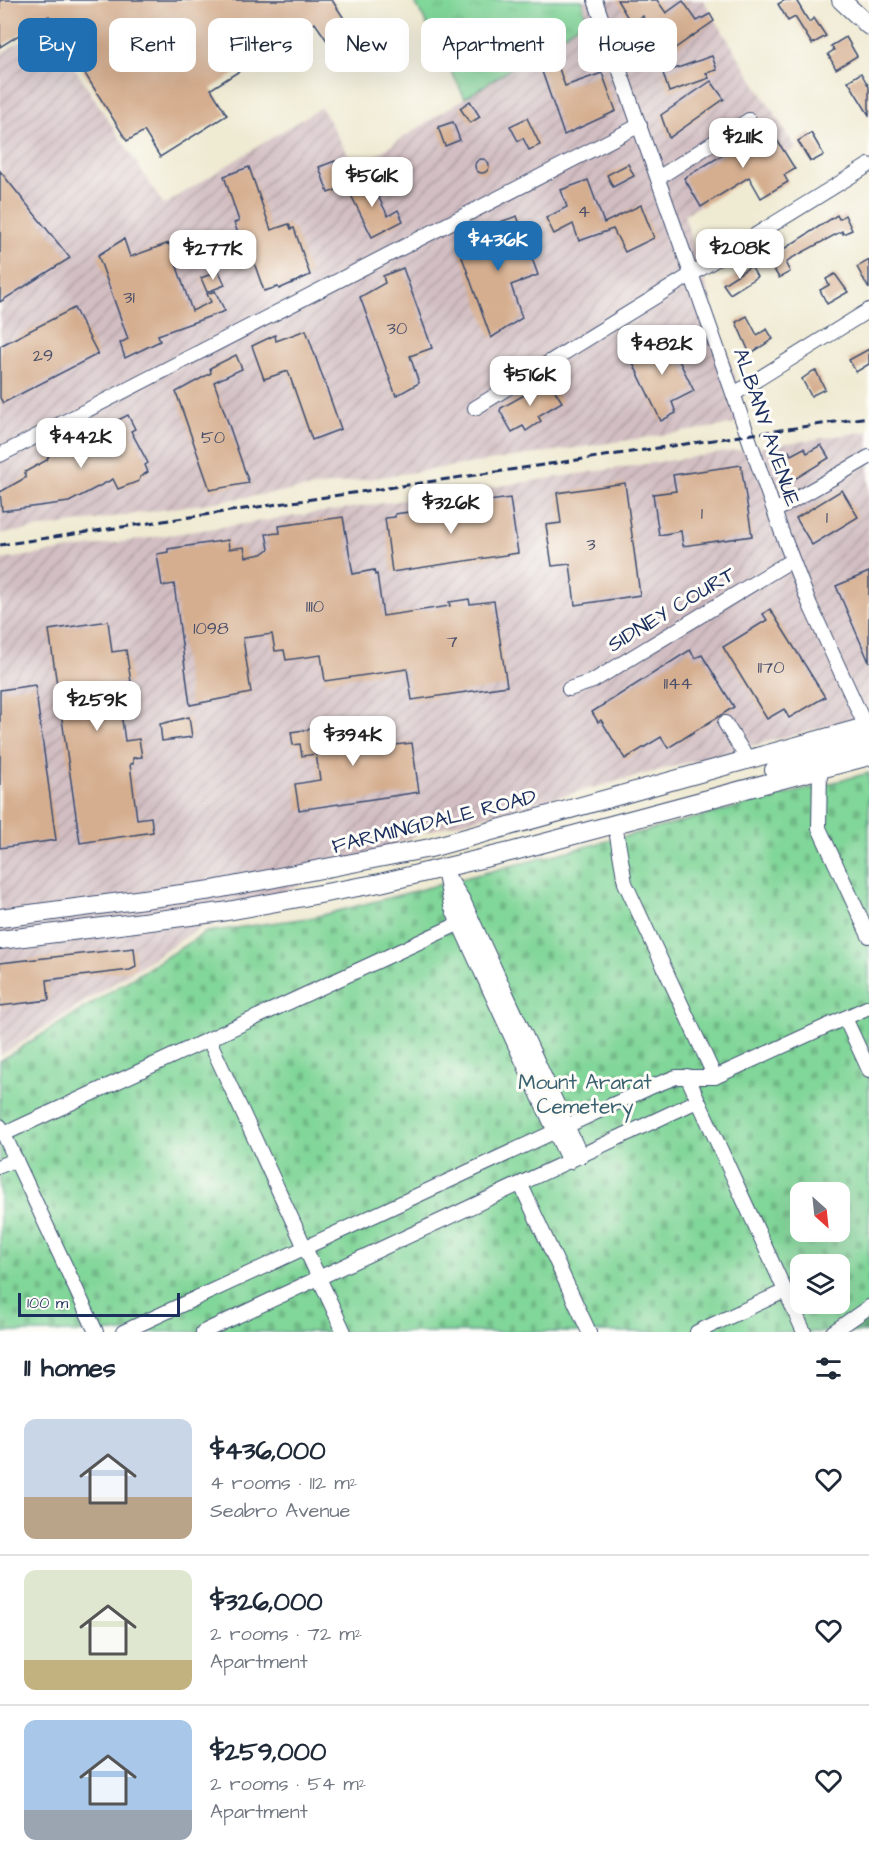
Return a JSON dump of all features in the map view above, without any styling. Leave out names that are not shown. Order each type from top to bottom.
[{"type":"main road","points":[[842,0],[869,26]]},
{"type":"main road","points":[[690,804],[718,789],[863,744],[868,736],[868,726]]},
{"type":"main road","name":"FARMINGDALE ROAD","points":[[0,918],[194,893],[360,863],[485,834],[868,726]]},
{"type":"main road","points":[[0,940],[233,910],[444,869],[869,756]]},
{"type":"street","name":"ALBANY AVENUE","points":[[595,0],[792,560],[868,726]]},
{"type":"street","points":[[658,178],[748,120]]},
{"type":"street","points":[[0,455],[640,125]]},
{"type":"street","points":[[475,408],[869,165]]},
{"type":"street","points":[[734,393],[869,310]]},
{"type":"street","points":[[775,511],[869,457]]},
{"type":"street","name":"SIDNEY COURT","points":[[569,689],[593,681],[792,560]]},
{"type":"street","points":[[725,723],[748,760]]},
{"type":"street","points":[[820,770],[819,828],[869,936]]},
{"type":"street","points":[[615,824],[625,883],[715,1077]]},
{"type":"street","points":[[444,869],[465,920],[575,1159]]},
{"type":"street","points":[[96,1332],[2,1130],[209,1040],[465,920]]},
{"type":"street","points":[[123,1332],[653,1086],[687,1076],[715,1077],[869,1006]]},
{"type":"street","points":[[844,1018],[869,1070]]},
{"type":"street","points":[[209,1040],[344,1332]]},
{"type":"street","points":[[687,1076],[804,1332]]},
{"type":"street","points":[[202,1332],[697,1101]]},
{"type":"street","points":[[0,1166],[16,1159]]},
{"type":"street","points":[[520,1185],[589,1332]]},
{"type":"street","points":[[697,1332],[784,1291]]},
{"type":"street","points":[[833,1332],[869,1307]]},
{"type":"shaded area","points":[[582,0],[703,0],[796,148],[684,215],[749,422],[0,534],[0,54],[18,43],[18,72],[77,72],[164,205],[321,107],[356,168],[505,72],[566,72],[566,33],[578,25],[578,72],[677,72],[677,18],[586,18]]},
{"type":"shaded area","points":[[869,431],[869,715],[424,832],[201,927],[0,1056],[0,560]]},
{"type":"green space","points":[[414,0],[582,0],[586,18],[578,18],[578,25],[566,33],[566,18],[423,18]]},
{"type":"green space","points":[[451,72],[505,72],[465,98]]},
{"type":"green space","name":"Mount Ararat Cemetery","points":[[869,773],[869,1314],[843,1332],[0,1332],[0,1061],[206,932],[315,917]]},
{"type":"green space","points":[[869,1314],[869,1332],[843,1332]]},
{"type":"building","points":[[0,0],[332,0],[344,18],[325,18],[325,38],[315,23],[313,24],[313,18],[208,18],[208,72],[238,72],[211,89],[227,115],[160,157],[144,131],[127,141],[84,72],[97,72],[97,18],[50,18],[49,16],[18,18],[18,36],[0,47]]},
{"type":"building","points":[[617,0],[657,0],[666,13],[683,1],[697,21],[710,14],[714,21],[677,47],[677,18],[644,18],[643,16],[628,18]]},
{"type":"building","points":[[785,0],[796,0],[809,22],[814,18],[826,36],[812,44],[795,17],[788,21],[778,4]]},
{"type":"building","points":[[846,37],[857,56],[836,69],[828,54],[834,50],[831,46]]},
{"type":"building","points":[[712,56],[717,70],[706,73],[709,78],[669,92],[663,73],[677,72],[677,68]]},
{"type":"building","points":[[542,72],[560,72],[565,86],[602,73],[616,111],[564,135]]},
{"type":"building","points":[[861,73],[869,87],[869,115],[848,81]]},
{"type":"building","points":[[711,81],[724,99],[669,138],[661,115]]},
{"type":"building","points":[[470,101],[480,117],[470,123],[460,108]]},
{"type":"building","points":[[527,118],[540,145],[529,150],[523,138],[518,141],[510,126]]},
{"type":"building","points":[[453,122],[460,140],[445,146],[438,127]]},
{"type":"building","points":[[769,127],[795,169],[784,175],[788,182],[761,198],[749,177],[701,207],[684,178]]},
{"type":"building","points":[[811,133],[824,155],[813,161],[810,161],[798,141]]},
{"type":"building","points":[[479,159],[485,159],[489,166],[485,173],[479,173],[475,169],[475,163]]},
{"type":"building","points":[[335,161],[344,187],[328,193],[319,167]]},
{"type":"building","points":[[628,164],[634,176],[613,187],[607,175]]},
{"type":"building","points":[[249,167],[271,230],[289,224],[291,229],[294,228],[310,275],[279,289],[278,287],[264,291],[252,257],[245,260],[241,249],[244,248],[234,223],[239,221],[224,176]]},
{"type":"building","points":[[0,171],[70,258],[0,302]]},
{"type":"building","points":[[368,176],[388,216],[398,210],[403,221],[372,237],[347,187]]},
{"type":"building","points":[[588,180],[604,223],[641,205],[654,238],[625,252],[613,229],[579,241],[573,224],[554,234],[546,218],[567,207],[561,190]]},
{"type":"building","points":[[837,215],[839,219],[845,215],[852,230],[843,234],[842,231],[790,259],[786,264],[790,272],[779,278],[768,259]]},
{"type":"building","points":[[517,216],[538,275],[511,285],[522,318],[491,338],[457,243],[494,230],[492,225]]},
{"type":"building","points":[[124,239],[130,257],[169,243],[192,311],[211,302],[207,294],[215,291],[225,311],[158,335],[160,341],[125,358],[120,343],[128,339],[98,255]]},
{"type":"building","points":[[869,260],[869,289],[857,267]]},
{"type":"building","points":[[751,266],[757,277],[730,294],[723,284]]},
{"type":"building","points":[[403,268],[432,348],[410,356],[419,383],[396,396],[360,297],[385,283],[383,276]]},
{"type":"building","points":[[219,271],[225,285],[207,292],[201,278]]},
{"type":"building","points":[[835,274],[848,292],[827,304],[820,290],[829,285],[826,279]]},
{"type":"building","points":[[74,308],[98,354],[3,403],[0,398],[0,346]]},
{"type":"building","points":[[747,316],[757,335],[767,329],[773,339],[750,354],[736,322]]},
{"type":"building","points":[[306,330],[341,429],[312,440],[288,371],[264,379],[252,346],[275,335],[276,341]]},
{"type":"building","points":[[667,336],[694,391],[672,402],[676,413],[661,421],[629,355]]},
{"type":"building","points":[[869,349],[869,364],[856,372],[849,360]]},
{"type":"building","points":[[236,355],[242,369],[214,382],[249,483],[210,490],[176,392],[211,373],[210,368]]},
{"type":"building","points":[[816,371],[825,389],[811,396],[802,379]]},
{"type":"building","points":[[549,381],[562,402],[538,416],[541,421],[526,431],[523,426],[512,432],[500,411],[501,408]]},
{"type":"building","points":[[128,415],[135,429],[131,431],[148,463],[145,465],[148,472],[140,477],[139,481],[118,489],[113,479],[69,502],[2,511],[0,492],[25,478],[25,472],[47,460],[49,455]]},
{"type":"building","points":[[821,445],[829,458],[785,485],[775,459],[789,451],[791,455],[804,448],[807,453]]},
{"type":"building","points":[[741,465],[752,536],[683,546],[681,531],[659,535],[653,494],[676,491],[673,475]]},
{"type":"building","points":[[625,483],[640,595],[575,605],[570,564],[552,566],[546,525],[561,523],[557,493]]},
{"type":"building","points":[[842,490],[858,517],[812,545],[796,518]]},
{"type":"building","points":[[510,498],[518,553],[392,572],[385,518],[395,517],[395,514]]},
{"type":"building","points":[[343,517],[353,574],[374,570],[375,575],[377,574],[383,616],[450,606],[449,602],[469,599],[470,604],[494,601],[507,686],[412,700],[407,669],[325,681],[321,655],[286,660],[284,650],[275,651],[272,634],[243,638],[251,693],[190,705],[174,584],[162,586],[157,554],[168,552],[168,549],[228,540],[229,549],[244,547],[246,557],[262,554],[269,549],[266,534],[280,533],[279,526]]},
{"type":"building","points":[[869,572],[869,662],[836,586]]},
{"type":"building","points":[[770,609],[825,697],[789,718],[784,709],[767,719],[723,647],[767,620],[763,614]]},
{"type":"building","points":[[108,621],[112,652],[126,650],[131,682],[117,684],[125,741],[139,739],[142,757],[133,758],[133,764],[130,764],[137,819],[151,817],[153,832],[80,843],[49,630]]},
{"type":"building","points":[[690,650],[695,658],[702,655],[734,707],[668,748],[661,737],[625,759],[601,720],[598,722],[592,712]]},
{"type":"building","points":[[35,685],[56,840],[0,848],[0,690]]},
{"type":"building","points":[[189,717],[192,737],[162,741],[160,724]]},
{"type":"building","points":[[365,721],[369,748],[412,743],[419,792],[299,810],[295,784],[320,780],[316,754],[302,756],[300,744],[293,745],[291,732]]},
{"type":"building","points":[[134,948],[136,967],[130,970],[47,980],[49,1000],[0,1006],[0,963]]},
{"type":"railway","points":[[0,545],[869,417]]}]
